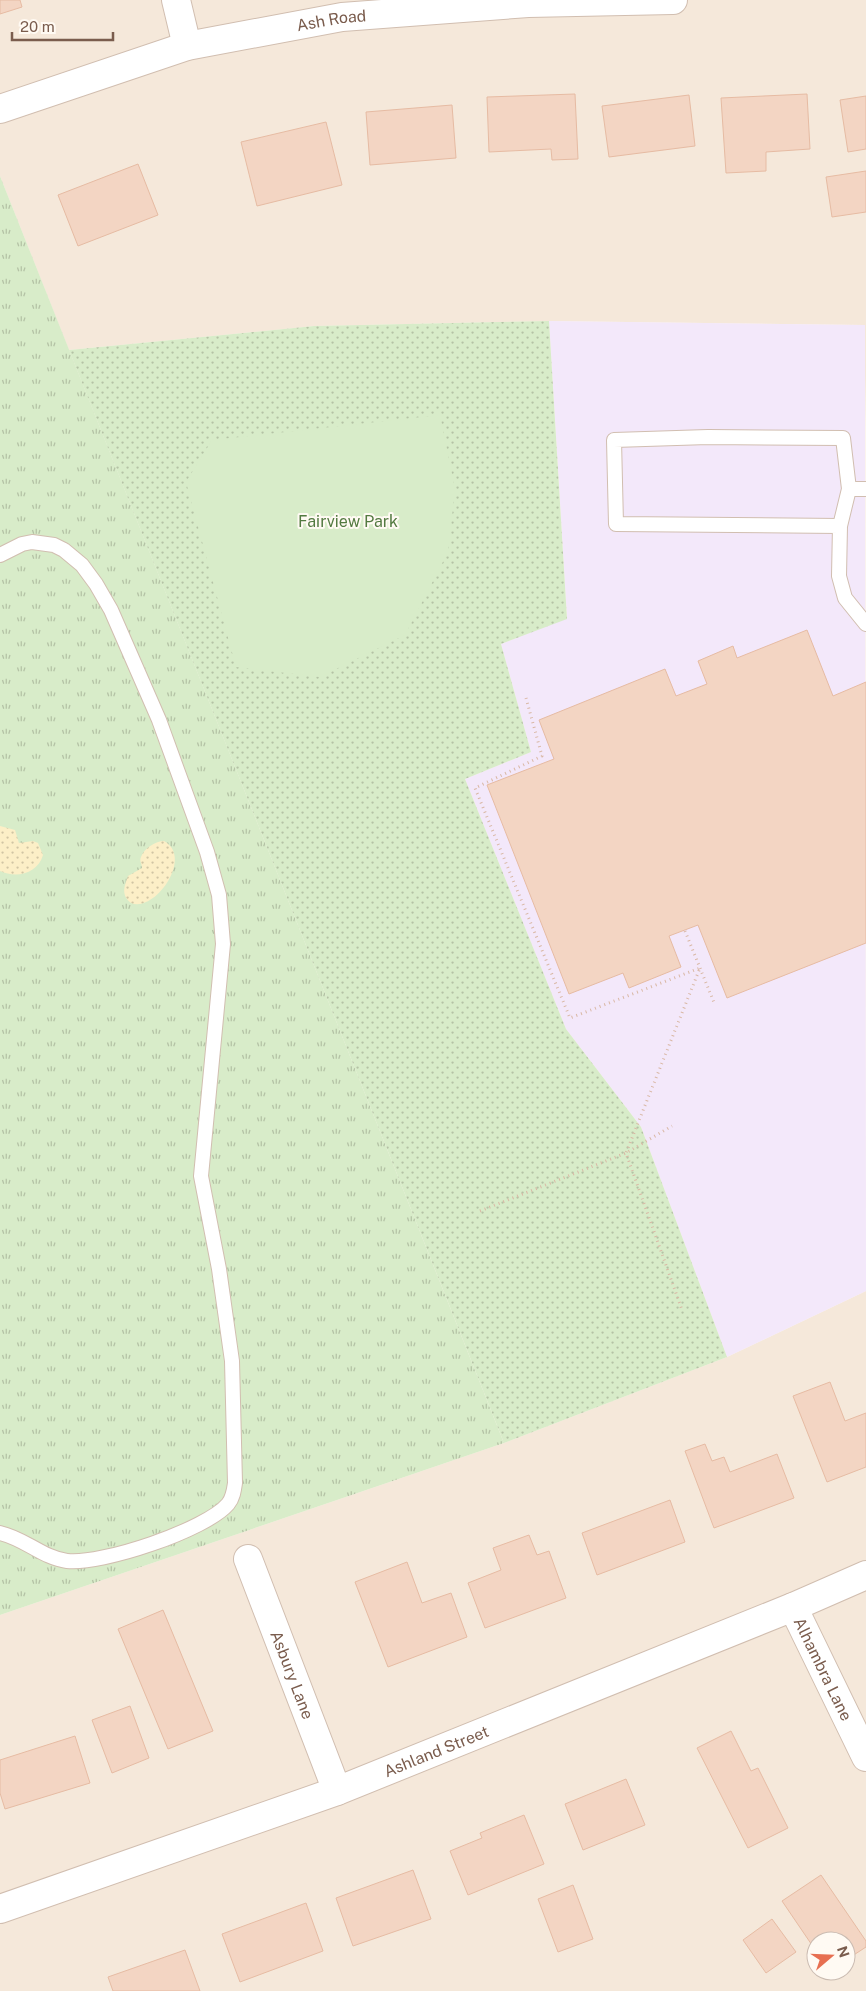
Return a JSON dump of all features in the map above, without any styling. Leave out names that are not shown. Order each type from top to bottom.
[{"type":"street","points":[[176,0],[187,46]]},
{"type":"street","name":"Ash Road","points":[[0,109],[187,46],[342,17],[528,3],[673,0]]},
{"type":"street","name":"Asbury Lane","points":[[248,1559],[337,1790]]},
{"type":"street","name":"Ashland Street","points":[[0,1909],[337,1790],[793,1607],[866,1575]]},
{"type":"street","name":"Alhambra Lane","points":[[793,1607],[866,1757]]},
{"type":"lane","points":[[840,526],[616,524],[614,440],[708,437],[843,438],[849,489],[840,526],[839,576],[845,598],[866,624]]},
{"type":"lane","points":[[849,489],[866,489]]},
{"type":"lane","points":[[0,555],[22,544],[32,542],[54,545],[64,550],[82,565],[96,584],[111,610],[159,720],[207,852],[219,895],[223,944],[201,1176],[217,1260],[232,1361],[235,1483],[230,1502],[214,1517],[167,1537],[101,1558],[74,1561],[57,1559],[18,1539],[0,1533]]},
{"type":"path","points":[[526,698],[542,756],[475,788],[570,1018],[700,968]]},
{"type":"path","points":[[685,931],[715,1005]]},
{"type":"path","points":[[682,1310],[626,1153],[700,968]]},
{"type":"path","points":[[480,1211],[626,1153],[672,1126]]},
{"type":"shaded area","points":[[0,0],[866,0],[866,424],[864,325],[549,321],[314,326],[69,350],[0,176]]},
{"type":"shaded area","points":[[549,321],[865,325],[866,1291],[727,1357],[641,1127],[566,1029],[465,779],[531,752],[501,644],[567,618]]},
{"type":"shaded area","points":[[866,1291],[866,1991],[0,1991],[0,1615],[504,1443],[727,1357]]},
{"type":"green space","points":[[0,176],[504,1443],[0,1615]]},
{"type":"green space","name":"Fairview Park","points":[[549,321],[567,619],[501,644],[531,752],[465,779],[566,1029],[641,1127],[727,1357],[504,1443],[69,350],[314,326]]},
{"type":"green space","points":[[440,415],[455,489],[448,552],[405,635],[320,677],[236,667],[186,482],[212,440]]},
{"type":"sand","points":[[0,826],[15,830],[19,843],[33,841],[38,843],[43,855],[37,866],[26,873],[20,874],[0,871]]},
{"type":"sand","points":[[164,841],[172,849],[175,859],[168,882],[150,900],[141,904],[131,903],[125,894],[128,876],[142,868],[140,858],[147,848]]},
{"type":"building","points":[[0,0],[20,0],[22,7],[0,14]]},
{"type":"building","points":[[575,94],[578,159],[552,160],[551,149],[489,152],[487,97]]},
{"type":"building","points":[[807,94],[810,149],[766,152],[766,171],[726,173],[721,98]]},
{"type":"building","points":[[689,95],[695,146],[609,157],[602,106]]},
{"type":"building","points":[[866,96],[866,149],[848,152],[840,100]]},
{"type":"building","points":[[452,105],[456,158],[370,165],[366,112]]},
{"type":"building","points":[[326,122],[342,185],[257,206],[241,142]]},
{"type":"building","points":[[138,164],[158,215],[78,246],[58,195]]},
{"type":"building","points":[[866,171],[866,212],[832,217],[826,177]]},
{"type":"building","points":[[807,630],[833,696],[866,682],[866,943],[727,998],[698,925],[669,936],[681,967],[629,988],[623,973],[569,994],[487,785],[554,759],[539,720],[665,669],[676,696],[707,684],[698,661],[733,646],[737,658]]},
{"type":"building","points":[[830,1382],[845,1421],[866,1413],[866,1467],[827,1482],[793,1396]]},
{"type":"building","points":[[705,1444],[712,1461],[724,1457],[730,1472],[777,1454],[794,1498],[714,1528],[685,1451]]},
{"type":"building","points":[[670,1500],[685,1542],[597,1575],[582,1533]]},
{"type":"building","points":[[529,1535],[537,1555],[549,1551],[566,1598],[485,1628],[468,1583],[501,1570],[493,1548]]},
{"type":"building","points":[[407,1562],[422,1603],[451,1593],[467,1637],[388,1667],[355,1582]]},
{"type":"building","points":[[163,1610],[213,1731],[168,1749],[118,1629]]},
{"type":"building","points":[[130,1706],[149,1758],[112,1773],[92,1720]]},
{"type":"building","points":[[731,1731],[751,1771],[758,1768],[788,1828],[748,1848],[697,1748]]},
{"type":"building","points":[[75,1736],[90,1783],[5,1809],[0,1793],[0,1760]]},
{"type":"building","points":[[626,1779],[645,1825],[583,1850],[565,1804]]},
{"type":"building","points":[[524,1815],[544,1864],[468,1895],[450,1851],[482,1838],[480,1833]]},
{"type":"building","points":[[413,1870],[431,1919],[353,1946],[336,1898]]},
{"type":"building","points":[[821,1875],[866,1941],[866,1947],[856,1954],[856,1931],[806,1931],[806,1936],[782,1901]]},
{"type":"building","points":[[573,1885],[593,1939],[558,1952],[538,1899]]},
{"type":"building","points":[[306,1903],[323,1951],[240,1982],[222,1934]]},
{"type":"building","points":[[772,1919],[796,1952],[766,1973],[743,1940]]},
{"type":"building","points":[[185,1950],[200,1991],[113,1991],[108,1977]]}]
